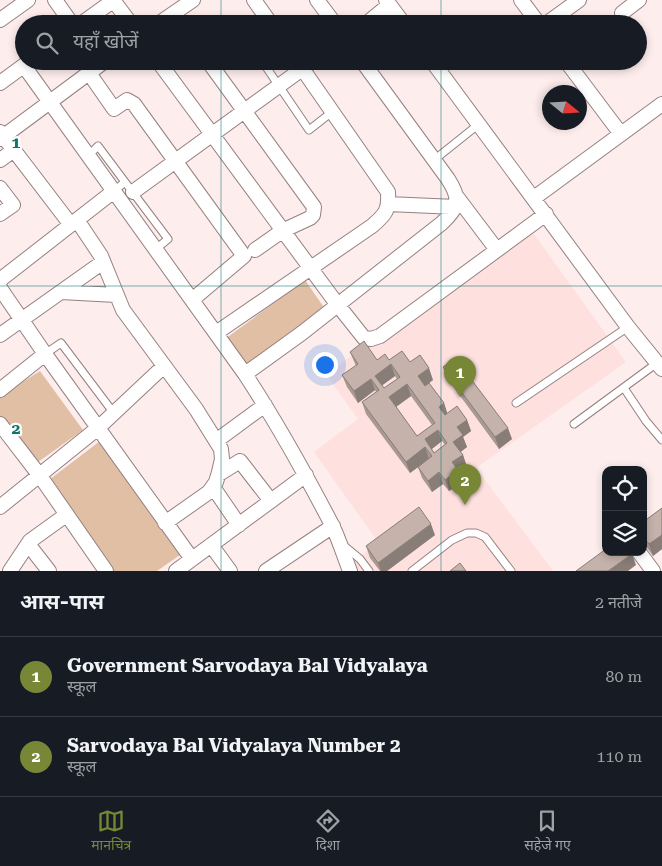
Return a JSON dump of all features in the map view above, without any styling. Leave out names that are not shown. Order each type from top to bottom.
[{"type":"street","points":[[0,20],[28,0]]},
{"type":"street","points":[[55,0],[66,15]]},
{"type":"street","points":[[94,15],[114,0],[125,15]]},
{"type":"street","points":[[180,15],[193,0]]},
{"type":"street","points":[[254,0],[265,15]]},
{"type":"street","points":[[317,0],[328,15]]},
{"type":"street","points":[[521,0],[532,15]]},
{"type":"street","points":[[558,15],[579,0]]},
{"type":"street","points":[[622,13],[639,0]]},
{"type":"street","points":[[375,15],[388,2],[397,15]]},
{"type":"street","points":[[0,83],[18,70]]},
{"type":"street","points":[[31,70],[50,102],[216,333],[265,405],[306,475],[335,533],[350,571]]},
{"type":"street","points":[[93,70],[1,136],[74,222],[103,262],[123,310],[196,410],[221,449],[222,459],[219,474],[209,492],[165,523]]},
{"type":"street","points":[[165,70],[282,231],[364,338],[371,339],[380,336],[546,214]]},
{"type":"street","points":[[214,70],[314,207],[313,215],[310,218],[282,231],[255,250]]},
{"type":"street","points":[[129,187],[175,161],[278,86],[297,70]]},
{"type":"street","points":[[216,333],[311,269],[385,215],[388,204],[388,192],[332,112],[308,70]]},
{"type":"street","points":[[369,70],[455,190],[457,202],[497,250]]},
{"type":"street","points":[[439,70],[628,327],[660,366]]},
{"type":"street","points":[[573,70],[621,134]]},
{"type":"street","points":[[89,73],[114,110],[127,100],[134,104],[244,256],[192,300]]},
{"type":"street","points":[[534,198],[662,104]]},
{"type":"street","points":[[0,160],[14,150]]},
{"type":"street","points":[[0,188],[13,205],[0,214]]},
{"type":"street","points":[[0,280],[114,191]]},
{"type":"street","points":[[388,204],[457,202]]},
{"type":"street","points":[[245,374],[302,333],[442,223],[451,215],[457,202]]},
{"type":"street","points":[[0,335],[103,262]]},
{"type":"street","points":[[0,288],[192,559]]},
{"type":"street","points":[[60,292],[116,296]]},
{"type":"street","points":[[0,390],[45,354]]},
{"type":"street","points":[[0,507],[98,428],[164,366]]},
{"type":"street","points":[[216,441],[265,405]]},
{"type":"street","points":[[0,424],[5,441],[40,476],[106,571]]},
{"type":"street","points":[[219,474],[240,461],[271,501]]},
{"type":"street","points":[[176,571],[306,475]]},
{"type":"street","points":[[212,487],[239,525]]},
{"type":"street","points":[[10,571],[28,544],[38,534],[66,514]]},
{"type":"street","points":[[266,571],[335,533]]},
{"type":"street","points":[[28,544],[48,571]]},
{"type":"street","points":[[211,545],[230,571]]},
{"type":"street","points":[[642,556],[653,571]]},
{"type":"lane","points":[[268,70],[309,130],[332,112]]},
{"type":"lane","points":[[434,160],[479,124]]},
{"type":"lane","points":[[94,150],[98,146],[168,239],[156,249]]},
{"type":"lane","points":[[114,191],[129,187]]},
{"type":"lane","points":[[516,404],[628,327]]},
{"type":"lane","points":[[45,354],[61,343],[113,412]]},
{"type":"lane","points":[[574,424],[624,388],[660,366]]},
{"type":"lane","points":[[624,388],[646,421],[662,440]]},
{"type":"lane","points":[[412,571],[452,540],[466,532],[476,533],[485,537],[511,571]]},
{"type":"lane","points":[[335,533],[369,571]]},
{"type":"shaded area","points":[[529,227],[626,362],[476,468],[553,571],[358,571],[352,563],[378,542],[314,452],[358,419],[326,374]]},
{"type":"shaded area","points":[[305,280],[325,309],[245,368],[225,339]]},
{"type":"shaded area","points":[[40,371],[83,430],[31,467],[0,422],[0,396]]},
{"type":"shaded area","points":[[100,441],[180,555],[157,571],[109,571],[45,483]]},
{"type":"building","points":[[364,341],[377,360],[385,354],[389,360],[402,351],[410,362],[420,355],[429,368],[418,376],[425,386],[429,383],[444,403],[439,407],[445,415],[457,406],[467,420],[457,427],[463,435],[453,442],[463,455],[452,462],[458,470],[445,480],[439,472],[428,481],[418,467],[432,456],[425,447],[406,462],[362,402],[379,390],[371,379],[354,391],[342,375],[358,364],[350,352]],"holes":[[[391,364],[400,377],[384,388],[375,376]],[[407,384],[435,423],[417,436],[389,397]],[[438,430],[447,443],[434,453],[425,439]]]},
{"type":"building","points":[[455,358],[508,428],[495,437],[443,367]]},
{"type":"building","points":[[419,507],[431,524],[378,563],[366,546]]},
{"type":"building","points":[[662,508],[662,535],[649,544],[647,542],[647,519]]},
{"type":"building","points":[[602,552],[602,556],[629,556],[608,571],[576,571]]},
{"type":"building","points":[[460,563],[466,571],[450,571]]},
{"type":"place","name":"Government Sarvodaya Bal Vidyalaya","points":[[460,397]]},
{"type":"place","name":"Sarvodaya Bal Vidyalaya Number 2","points":[[465,505]]}]
